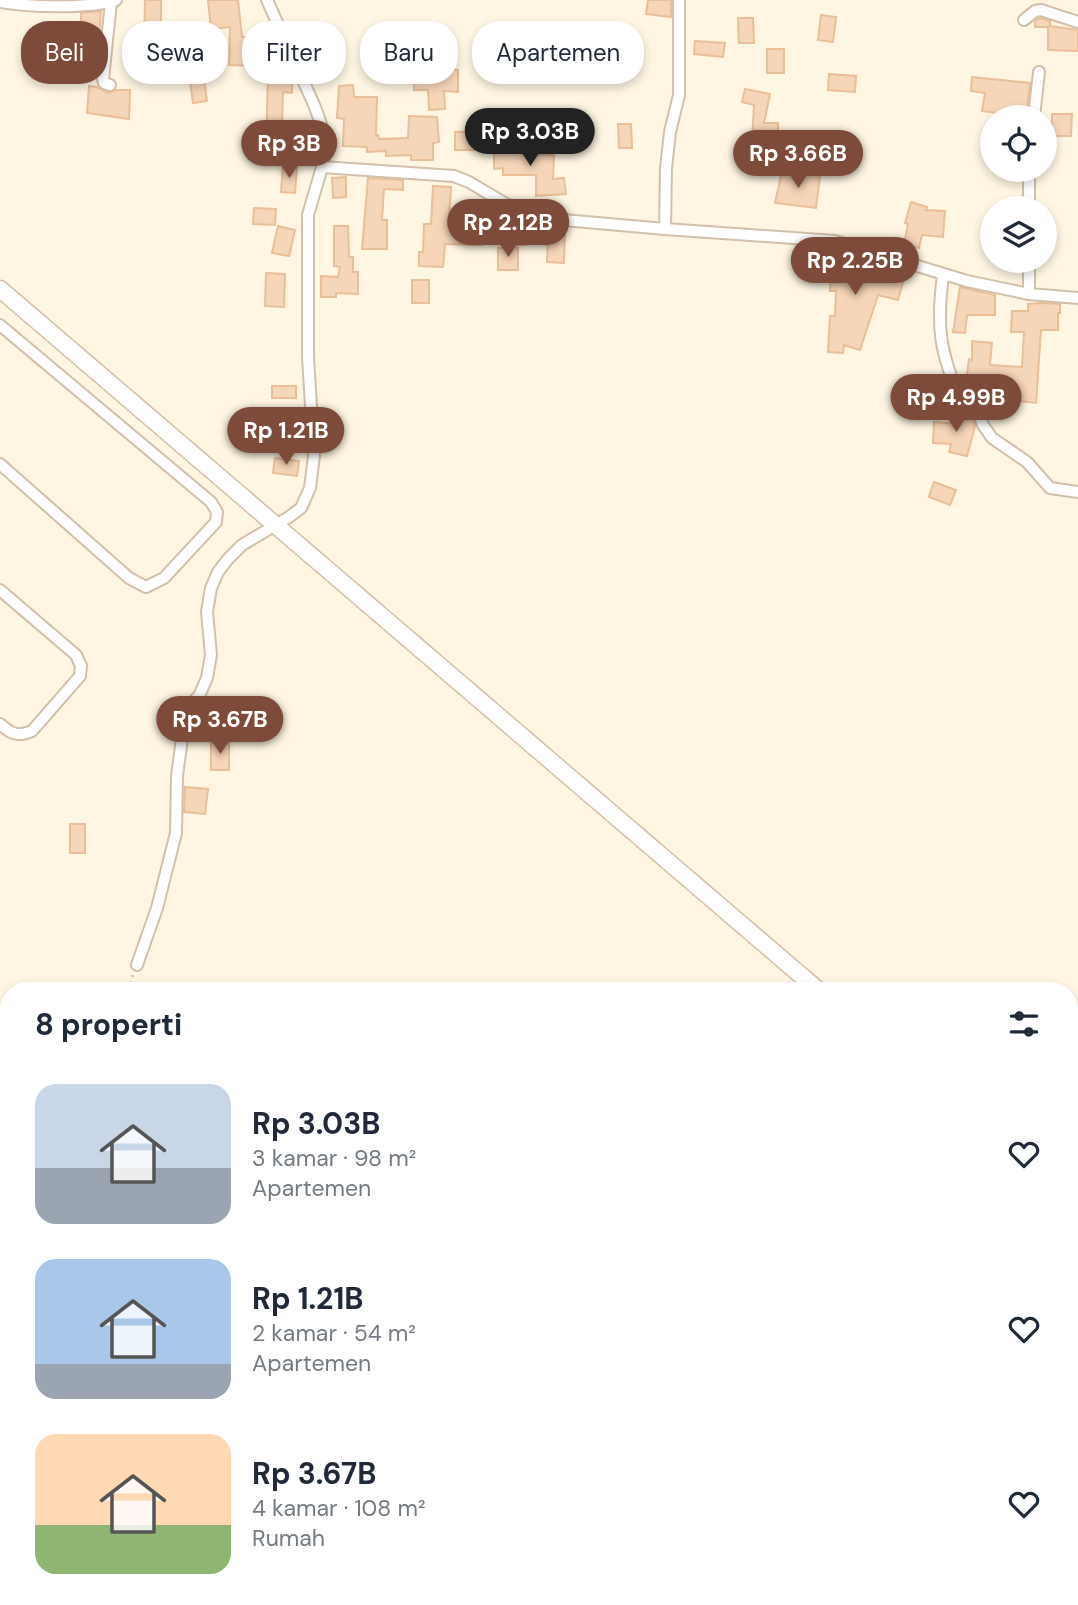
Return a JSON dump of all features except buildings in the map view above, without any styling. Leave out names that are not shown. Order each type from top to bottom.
[{"type":"street","points":[[137,965],[157,908],[177,834],[177,776],[185,716],[207,678],[211,655],[207,612],[211,588],[218,572],[242,545],[300,508],[310,488],[314,456],[308,357],[308,224],[313,194],[322,167],[324,145],[322,127],[267,0]]},
{"type":"street","points":[[665,229],[666,168],[670,132],[679,94],[679,0]]},
{"type":"street","points":[[0,2],[48,6],[113,1],[103,79],[104,83],[110,85]]},
{"type":"street","points":[[1024,20],[1035,11],[1041,10],[1078,22]]},
{"type":"street","points":[[1036,105],[1040,72]]},
{"type":"street","points":[[322,167],[454,176],[516,210],[541,218],[835,241],[943,275],[1029,294],[1078,298]]},
{"type":"street","points":[[1029,273],[1029,294]]},
{"type":"street","points":[[943,275],[938,312],[940,338],[944,361],[961,402],[977,408],[983,425],[992,438],[1027,462],[1050,488],[1078,492]]},
{"type":"street","points":[[0,289],[809,982]]},
{"type":"street","points":[[0,326],[211,502],[217,512],[216,522],[164,578],[146,587],[129,578],[0,464]]},
{"type":"street","points":[[0,590],[76,655],[81,666],[80,676],[32,730],[21,736],[10,733],[0,724]]},
{"type":"path","points":[[130,982],[137,965]]}]
